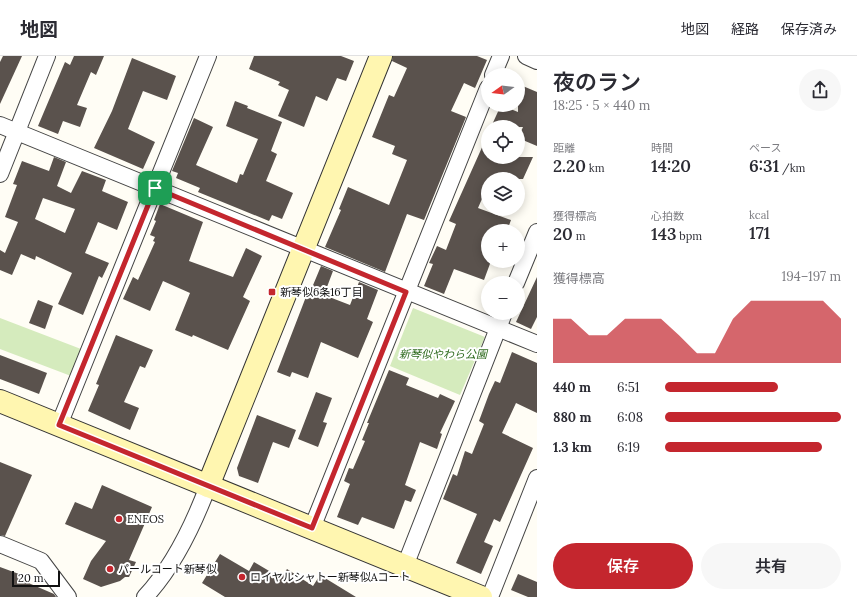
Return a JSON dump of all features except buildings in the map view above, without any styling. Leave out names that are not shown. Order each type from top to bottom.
[{"type":"street","points":[[0,174],[47,56]]},
{"type":"street","points":[[59,425],[208,56]]},
{"type":"street","points":[[145,597],[169,566],[185,540],[381,56]]},
{"type":"street","points":[[496,68],[501,56]]},
{"type":"street","points":[[312,528],[481,105]]},
{"type":"street","points":[[0,125],[304,248],[406,292],[537,344]]},
{"type":"street","points":[[519,276],[537,232]]},
{"type":"street","points":[[405,566],[501,320]]},
{"type":"street","points":[[0,401],[481,597]]},
{"type":"street","points":[[490,597],[537,478]]},
{"type":"street","points":[[0,544],[41,561],[68,597]]},
{"type":"green space","name":"新琴似やわら公園","points":[[413,308],[485,337],[460,395],[390,366]]},
{"type":"green space","points":[[0,318],[81,349],[71,376],[0,349]]},
{"type":"place","name":"新琴似6条16丁目","points":[[272,292]]},
{"type":"place","name":"ENEOS","points":[[119,519]]},
{"type":"place","name":"パールコート新琴似","points":[[110,569]]},
{"type":"place","name":"ロイヤルシャトー新琴似Aコート","points":[[242,577]]},
{"type":"route","points":[[155,188],[304,248],[406,292],[312,528],[59,425],[155,188]]}]
